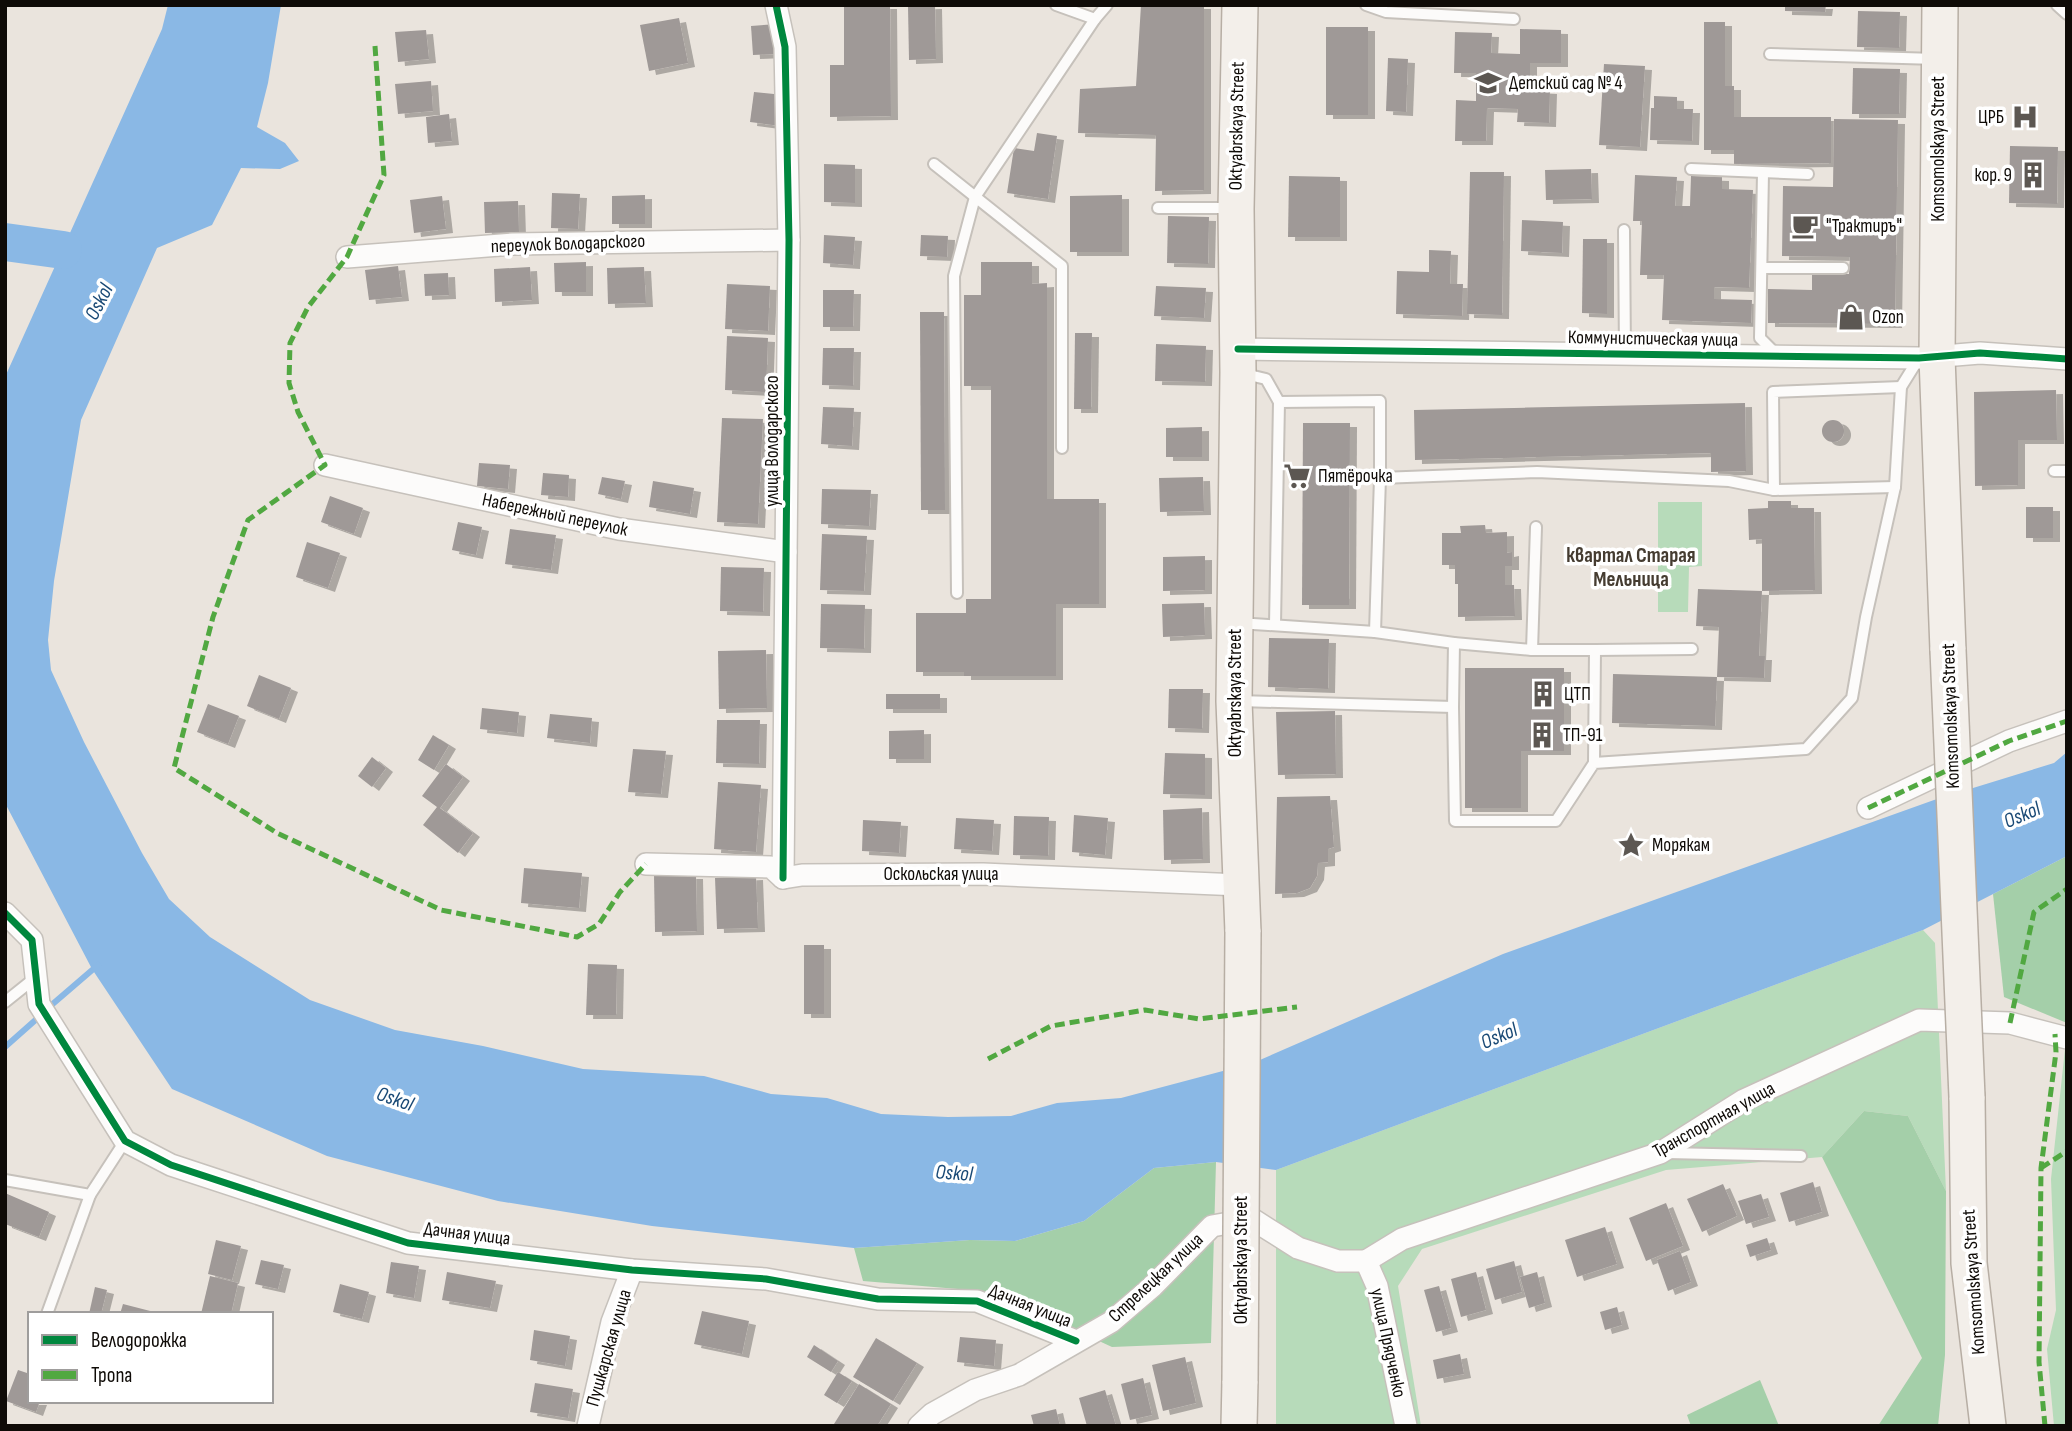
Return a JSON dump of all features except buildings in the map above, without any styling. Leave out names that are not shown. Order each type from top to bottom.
[{"type":"main road","name":"Oktyabrskaya Street","points":[[1239,1426],[1243,932],[1234,701],[1238,361],[1236,209],[1240,5]]},
{"type":"main road","name":"Komsomolskaya Street","points":[[1940,5],[1928,358],[1948,650],[1967,1097],[1969,1263],[1988,1426]]},
{"type":"street","name":"улица Володарского","points":[[776,5],[785,47],[789,240],[783,878]]},
{"type":"street","name":"переулок Володарского","points":[[347,257],[513,244],[789,240]]},
{"type":"street","name":"Коммунистическая улица","points":[[1238,361],[1625,354],[1928,358],[1980,353],[2067,359]]},
{"type":"street","name":"Набережный переулок","points":[[325,465],[619,529],[786,552]]},
{"type":"street","points":[[1868,808],[2009,741],[2067,721]]},
{"type":"street","name":"Оскольская улица","points":[[646,863],[771,867],[783,878],[802,875],[983,873],[1240,885]]},
{"type":"street","points":[[5,913],[32,940],[39,1004],[125,1141]]},
{"type":"street","name":"Транспортная улица","points":[[1366,1261],[1402,1239],[1660,1153],[1744,1100],[1919,1020],[2010,1023],[2067,1038]]},
{"type":"street","name":"Дачная улица","points":[[125,1141],[171,1165],[408,1243],[632,1270],[766,1279],[878,1299],[977,1301],[1076,1341]]},
{"type":"street","name":"Стрелецкая улица","points":[[919,1426],[932,1414],[975,1390],[1019,1375],[1111,1322],[1153,1286],[1212,1226],[1252,1219],[1298,1248],[1338,1261],[1366,1261]]},
{"type":"street","name":"улица Прядченко","points":[[1366,1261],[1377,1286],[1406,1426]]},
{"type":"street","name":"Пушкарская улица","points":[[588,1426],[612,1322],[632,1270]]},
{"type":"lane","points":[[1056,5],[1095,19]]},
{"type":"lane","points":[[957,593],[954,276],[975,197],[1107,5]]},
{"type":"lane","points":[[1366,5],[1386,12],[1514,19]]},
{"type":"lane","points":[[2057,5],[2067,14]]},
{"type":"lane","points":[[1770,54],[1939,59]]},
{"type":"lane","points":[[934,164],[1062,267],[1062,449]]},
{"type":"lane","points":[[1690,169],[1808,174]]},
{"type":"lane","points":[[1763,173],[1760,338],[1778,357]]},
{"type":"lane","points":[[1158,208],[1236,209]]},
{"type":"lane","points":[[1624,230],[1625,354]]},
{"type":"lane","points":[[1762,268],[1843,268]]},
{"type":"lane","points":[[1594,763],[1806,749],[1852,698],[1895,487],[1901,387],[1928,358]]},
{"type":"lane","points":[[1238,361],[1266,379],[1279,402],[1275,624]]},
{"type":"lane","points":[[1774,490],[1773,392],[1901,387]]},
{"type":"lane","points":[[1279,402],[1380,401],[1375,632]]},
{"type":"lane","points":[[2054,471],[2067,471]]},
{"type":"lane","points":[[1380,478],[1537,472],[1729,481],[1774,490],[1895,487]]},
{"type":"lane","points":[[1532,650],[1536,527]]},
{"type":"lane","points":[[1235,623],[1375,632],[1532,650],[1692,649]]},
{"type":"lane","points":[[1454,643],[1455,821],[1556,821],[1594,763],[1595,650]]},
{"type":"lane","points":[[1234,701],[1453,707]]},
{"type":"lane","points":[[5,1002],[35,978]]},
{"type":"lane","points":[[48,1312],[90,1195],[125,1141]]},
{"type":"lane","points":[[1660,1153],[1801,1156]]},
{"type":"lane","points":[[5,1180],[90,1195]]},
{"type":"green space","points":[[1658,502],[1702,502],[1702,566],[1689,567],[1688,612],[1658,612]]},
{"type":"green space","points":[[2067,856],[2067,1023],[2004,997],[1993,894]]},
{"type":"green space","points":[[1923,930],[1935,943],[1946,1191],[1908,1116],[1864,1111],[1822,1157],[1666,1170],[1422,1249],[1398,1286],[1421,1426],[1276,1426],[1276,1170]]},
{"type":"green space","points":[[2065,1049],[2067,1426],[2054,1426],[2047,1349],[2056,1310],[2051,1179]]},
{"type":"green space","points":[[1864,1111],[1908,1116],[1946,1191],[1945,1355],[1938,1426],[1878,1426],[1922,1358],[1822,1157]]},
{"type":"green space","points":[[1216,1162],[1211,1343],[1112,1347],[993,1292],[863,1281],[854,1248],[970,1240],[1015,1241],[1084,1221],[1154,1168]]},
{"type":"green space","points":[[1760,1380],[1779,1426],[1691,1426],[1687,1415]]},
{"type":"water","name":"Oskol","points":[[168,5],[281,5],[268,83],[257,127],[285,143],[299,161],[280,169],[241,168],[212,225],[157,248],[81,420],[54,581],[48,640],[51,670],[84,742],[169,899],[210,937],[310,1000],[395,1030],[483,1046],[583,1069],[704,1076],[771,1094],[827,1098],[881,1114],[1011,1116],[1057,1103],[1121,1098],[1253,1063],[1503,954],[1934,800],[2054,763],[2067,752],[2067,856],[1923,930],[1276,1170],[1216,1162],[1154,1168],[1084,1221],[1015,1241],[970,1240],[854,1248],[652,1226],[498,1201],[327,1156],[172,1089],[92,969],[5,803],[5,377],[162,29]]},
{"type":"waterway","points":[[5,242],[63,250]]},
{"type":"waterway","points":[[48,1008],[98,965]]},
{"type":"waterway","points":[[5,1047],[40,1016]]},
{"type":"marked path","points":[[375,46],[384,175],[347,257],[308,307],[290,343],[289,383],[298,412],[325,465],[248,520],[213,617],[174,768],[277,833],[441,910],[577,937],[599,924],[620,892],[646,864]]},
{"type":"marked path","points":[[1868,808],[2009,741],[2067,721]]},
{"type":"marked path","points":[[2010,1023],[2034,912],[2067,889]]},
{"type":"marked path","points":[[988,1059],[1051,1026],[1145,1010],[1199,1019],[1297,1007]]},
{"type":"marked path","points":[[2045,1426],[2039,1362],[2041,1168],[2056,1052],[2055,1034]]},
{"type":"marked path","points":[[2041,1168],[2067,1151]]},
{"type":"cycle path","points":[[776,5],[785,47],[789,240],[783,878]]},
{"type":"cycle path","points":[[1238,349],[1919,358],[1980,353],[2067,359]]},
{"type":"cycle path","points":[[5,913],[32,940],[39,1004],[125,1141],[171,1165],[408,1243],[632,1270],[766,1279],[878,1299],[977,1301],[1076,1341]]},
{"type":"place","name":"Детский сад № 4","points":[[1488,83]]},
{"type":"place","name":"ЦРБ","points":[[2025,117]]},
{"type":"place","name":"кор. 9","points":[[2033,175]]},
{"type":"place","name":"\"Трактиръ\"","points":[[1805,226]]},
{"type":"place","name":"Ozon","points":[[1851,317]]},
{"type":"place","name":"Пятёрочка","points":[[1297,476]]},
{"type":"place","name":"ЦТП","points":[[1543,694]]},
{"type":"place","name":"ТП-91","points":[[1542,735]]},
{"type":"place","name":"Морякам","points":[[1631,845]]},
{"type":"district","name":"квартал Старая Мельница","points":[[1631,567]]}]
